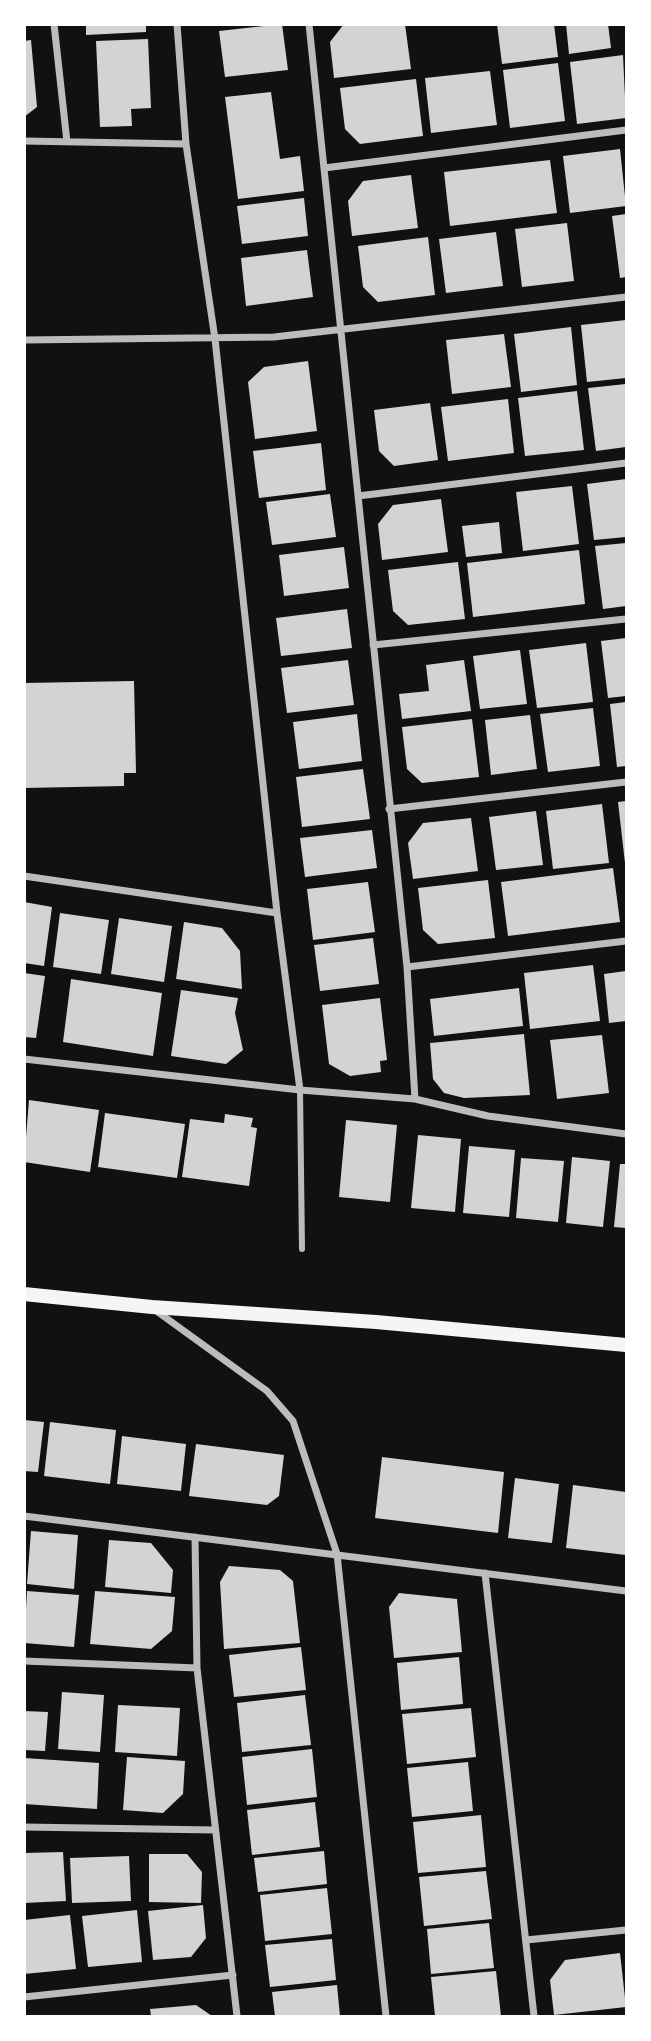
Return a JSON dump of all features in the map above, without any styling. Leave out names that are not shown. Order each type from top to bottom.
[{"type":"main road","points":[[24,1294],[152,1307],[376,1322],[626,1346]]},
{"type":"street","points":[[54,24],[67,142]]},
{"type":"street","points":[[177,24],[186,144],[215,340],[277,913],[300,1090],[302,1249]]},
{"type":"street","points":[[309,24],[407,967],[415,1099]]},
{"type":"street","points":[[324,168],[626,131]]},
{"type":"street","points":[[24,141],[186,144]]},
{"type":"street","points":[[24,340],[215,340],[342,330],[626,297]]},
{"type":"street","points":[[358,496],[626,463]]},
{"type":"street","points":[[373,645],[626,619]]},
{"type":"street","points":[[389,809],[626,782]]},
{"type":"street","points":[[24,876],[277,913]]},
{"type":"street","points":[[407,967],[626,942]]},
{"type":"street","points":[[24,1059],[300,1090],[415,1099],[488,1116],[626,1134]]},
{"type":"street","points":[[152,1307],[267,1391],[293,1421],[337,1554],[386,2017]]},
{"type":"street","points":[[24,1516],[626,1591]]},
{"type":"street","points":[[195,1537],[197,1668],[237,2017]]},
{"type":"street","points":[[485,1573],[534,2017]]},
{"type":"street","points":[[24,1661],[197,1668]]},
{"type":"street","points":[[24,1827],[215,1830]]},
{"type":"street","points":[[526,1940],[626,1930]]},
{"type":"street","points":[[24,1997],[233,1975]]},
{"type":"building","points":[[86,24],[146,24],[146,32],[86,35]]},
{"type":"building","points":[[282,24],[288,70],[225,77],[219,31]]},
{"type":"building","points":[[344,24],[405,24],[411,69],[334,78],[330,42]]},
{"type":"building","points":[[497,24],[554,24],[558,57],[502,64]]},
{"type":"building","points":[[566,24],[608,24],[611,48],[569,54]]},
{"type":"building","points":[[148,39],[151,108],[131,109],[132,126],[100,127],[96,41]]},
{"type":"building","points":[[31,40],[37,107],[24,117],[24,41]]},
{"type":"building","points":[[623,55],[626,118],[577,124],[570,62]]},
{"type":"building","points":[[558,63],[565,121],[510,128],[503,70]]},
{"type":"building","points":[[490,71],[497,125],[431,133],[425,78]]},
{"type":"building","points":[[416,79],[423,136],[360,144],[345,129],[340,88]]},
{"type":"building","points":[[271,92],[280,159],[300,156],[304,191],[238,199],[225,97]]},
{"type":"building","points":[[620,149],[626,206],[570,213],[563,156]]},
{"type":"building","points":[[550,160],[557,213],[450,226],[444,172]]},
{"type":"building","points":[[411,175],[418,228],[352,236],[348,201],[363,181]]},
{"type":"building","points":[[304,198],[308,236],[242,244],[237,206]]},
{"type":"building","points":[[626,214],[626,277],[620,278],[612,216]]},
{"type":"building","points":[[567,223],[574,281],[522,287],[515,229]]},
{"type":"building","points":[[496,232],[503,286],[446,293],[439,239]]},
{"type":"building","points":[[428,237],[435,295],[378,302],[363,287],[358,246]]},
{"type":"building","points":[[307,250],[313,297],[246,306],[241,258]]},
{"type":"building","points":[[626,320],[626,378],[587,382],[581,325]]},
{"type":"building","points":[[571,327],[577,385],[521,392],[514,334]]},
{"type":"building","points":[[504,334],[511,387],[452,394],[446,340]]},
{"type":"building","points":[[308,361],[317,431],[255,439],[248,382],[264,367]]},
{"type":"building","points":[[626,384],[626,447],[596,451],[588,388]]},
{"type":"building","points":[[577,391],[584,450],[525,456],[518,398]]},
{"type":"building","points":[[508,399],[514,453],[448,461],[441,407]]},
{"type":"building","points":[[430,403],[438,460],[394,466],[379,451],[374,410]]},
{"type":"building","points":[[321,443],[326,490],[259,498],[253,451]]},
{"type":"building","points":[[626,479],[626,537],[594,540],[587,484]]},
{"type":"building","points":[[572,486],[579,544],[523,551],[516,492]]},
{"type":"building","points":[[330,494],[336,537],[272,545],[266,502]]},
{"type":"building","points":[[441,499],[448,552],[382,560],[378,524],[393,505]]},
{"type":"building","points":[[499,522],[502,553],[466,557],[462,526]]},
{"type":"building","points":[[626,543],[626,606],[603,609],[595,546]]},
{"type":"building","points":[[344,547],[349,588],[284,596],[279,555]]},
{"type":"building","points":[[579,550],[585,604],[473,617],[467,563]]},
{"type":"building","points":[[458,562],[465,619],[408,625],[393,611],[388,570]]},
{"type":"building","points":[[347,609],[352,648],[281,656],[276,618]]},
{"type":"building","points":[[626,638],[626,696],[608,698],[601,641]]},
{"type":"building","points":[[586,643],[593,702],[537,708],[529,650]]},
{"type":"building","points":[[520,650],[527,704],[480,709],[473,656]]},
{"type":"building","points":[[348,660],[354,705],[287,713],[281,668]]},
{"type":"building","points":[[464,660],[471,711],[402,719],[399,694],[429,691],[426,665]]},
{"type":"building","points":[[134,681],[136,773],[124,773],[124,786],[24,788],[24,683]]},
{"type":"building","points":[[626,702],[626,766],[617,767],[610,704]]},
{"type":"building","points":[[593,708],[600,766],[548,772],[540,714]]},
{"type":"building","points":[[357,714],[362,761],[299,769],[293,722]]},
{"type":"building","points":[[530,715],[537,769],[491,775],[485,720]]},
{"type":"building","points":[[472,719],[479,777],[422,783],[407,769],[402,727]]},
{"type":"building","points":[[363,769],[370,819],[302,827],[296,777]]},
{"type":"building","points":[[626,801],[626,863],[625,863],[618,802]]},
{"type":"building","points":[[602,804],[609,863],[553,869],[546,811]]},
{"type":"building","points":[[536,811],[543,865],[496,870],[489,817]]},
{"type":"building","points":[[471,818],[478,871],[413,879],[408,843],[423,823]]},
{"type":"building","points":[[372,830],[377,868],[305,877],[300,838]]},
{"type":"building","points":[[613,868],[620,922],[508,936],[501,882]]},
{"type":"building","points":[[488,880],[495,938],[438,944],[423,930],[418,888]]},
{"type":"building","points":[[368,882],[375,932],[313,940],[307,889]]},
{"type":"building","points":[[24,902],[52,907],[44,966],[24,963]]},
{"type":"building","points":[[60,913],[109,920],[101,974],[53,967]]},
{"type":"building","points":[[119,918],[172,926],[164,982],[111,974]]},
{"type":"building","points":[[184,922],[222,928],[240,951],[242,989],[176,979]]},
{"type":"building","points":[[373,938],[379,984],[320,991],[314,945]]},
{"type":"building","points":[[593,965],[600,1021],[530,1029],[524,973]]},
{"type":"building","points":[[626,971],[626,1021],[609,1023],[604,974]]},
{"type":"building","points":[[24,973],[45,976],[36,1038],[24,1037]]},
{"type":"building","points":[[71,979],[162,993],[153,1056],[63,1042]]},
{"type":"building","points":[[519,988],[523,1026],[434,1036],[430,999]]},
{"type":"building","points":[[181,990],[238,998],[235,1013],[243,1050],[226,1064],[171,1056]]},
{"type":"building","points":[[380,998],[387,1060],[380,1061],[381,1072],[350,1076],[329,1064],[322,1005]]},
{"type":"building","points":[[524,1034],[530,1095],[464,1098],[444,1093],[433,1079],[430,1043]]},
{"type":"building","points":[[602,1035],[609,1093],[557,1099],[550,1040]]},
{"type":"building","points":[[29,1100],[99,1110],[90,1172],[24,1162]]},
{"type":"building","points":[[105,1113],[185,1124],[177,1178],[98,1167]]},
{"type":"building","points":[[225,1114],[253,1118],[251,1127],[257,1128],[249,1186],[182,1177],[190,1119],[224,1123]]},
{"type":"building","points":[[346,1120],[397,1125],[390,1202],[339,1197]]},
{"type":"building","points":[[418,1135],[461,1139],[455,1212],[411,1208]]},
{"type":"building","points":[[469,1146],[515,1150],[509,1217],[463,1213]]},
{"type":"building","points":[[572,1157],[610,1161],[603,1227],[566,1223]]},
{"type":"building","points":[[521,1158],[564,1161],[558,1222],[516,1218]]},
{"type":"building","points":[[620,1164],[626,1164],[626,1228],[614,1227]]},
{"type":"building","points":[[24,1420],[44,1422],[38,1472],[24,1471]]},
{"type":"building","points":[[50,1422],[116,1430],[110,1484],[44,1476]]},
{"type":"building","points":[[122,1436],[186,1444],[181,1491],[117,1484]]},
{"type":"building","points":[[196,1444],[284,1455],[279,1496],[267,1505],[189,1496]]},
{"type":"building","points":[[382,1457],[504,1472],[498,1533],[375,1518]]},
{"type":"building","points":[[515,1478],[559,1484],[552,1543],[508,1538]]},
{"type":"building","points":[[573,1485],[626,1492],[626,1555],[566,1548]]},
{"type":"building","points":[[31,1531],[78,1535],[74,1589],[27,1584]]},
{"type":"building","points":[[109,1540],[151,1543],[173,1570],[171,1593],[105,1587]]},
{"type":"building","points":[[229,1566],[280,1570],[293,1581],[300,1643],[224,1649],[220,1582]]},
{"type":"building","points":[[27,1591],[79,1595],[74,1647],[24,1643]]},
{"type":"building","points":[[95,1591],[175,1597],[172,1631],[151,1649],[90,1644]]},
{"type":"building","points":[[399,1593],[457,1599],[462,1652],[394,1658],[389,1607]]},
{"type":"building","points":[[301,1647],[306,1690],[234,1697],[229,1655]]},
{"type":"building","points":[[459,1657],[463,1704],[401,1710],[397,1663]]},
{"type":"building","points":[[62,1692],[104,1695],[100,1752],[58,1749]]},
{"type":"building","points":[[305,1695],[311,1745],[242,1752],[237,1703]]},
{"type":"building","points":[[118,1705],[180,1708],[177,1756],[115,1752]]},
{"type":"building","points":[[471,1708],[476,1757],[407,1764],[402,1714]]},
{"type":"building","points":[[24,1711],[48,1712],[45,1751],[24,1750]]},
{"type":"building","points":[[312,1749],[317,1797],[247,1805],[242,1757]]},
{"type":"building","points":[[127,1757],[185,1761],[183,1794],[163,1813],[123,1810]]},
{"type":"building","points":[[24,1758],[99,1763],[97,1809],[24,1804]]},
{"type":"building","points":[[468,1762],[473,1811],[412,1817],[407,1768]]},
{"type":"building","points":[[315,1802],[320,1847],[252,1855],[247,1810]]},
{"type":"building","points":[[481,1815],[486,1867],[418,1873],[413,1822]]},
{"type":"building","points":[[324,1851],[327,1884],[258,1892],[254,1858]]},
{"type":"building","points":[[63,1852],[66,1901],[24,1903],[24,1853]]},
{"type":"building","points":[[149,1854],[187,1854],[202,1872],[201,1903],[149,1902]]},
{"type":"building","points":[[129,1856],[131,1901],[72,1903],[70,1858]]},
{"type":"building","points":[[486,1871],[492,1919],[424,1926],[419,1877]]},
{"type":"building","points":[[327,1888],[332,1934],[265,1941],[260,1895]]},
{"type":"building","points":[[203,1905],[206,1938],[191,1957],[153,1960],[148,1911]]},
{"type":"building","points":[[137,1910],[142,1962],[88,1967],[82,1916]]},
{"type":"building","points":[[70,1915],[76,1969],[24,1974],[24,1920]]},
{"type":"building","points":[[489,1923],[494,1968],[431,1974],[427,1929]]},
{"type":"building","points":[[332,1939],[336,1980],[270,1987],[265,1945]]},
{"type":"building","points":[[620,1953],[626,2007],[554,2015],[550,1980],[565,1960]]},
{"type":"building","points":[[496,1971],[501,2016],[435,2016],[431,1977]]},
{"type":"building","points":[[337,1985],[340,2016],[275,2016],[272,1992]]},
{"type":"building","points":[[196,2005],[212,2016],[151,2016],[150,2009]]}]
